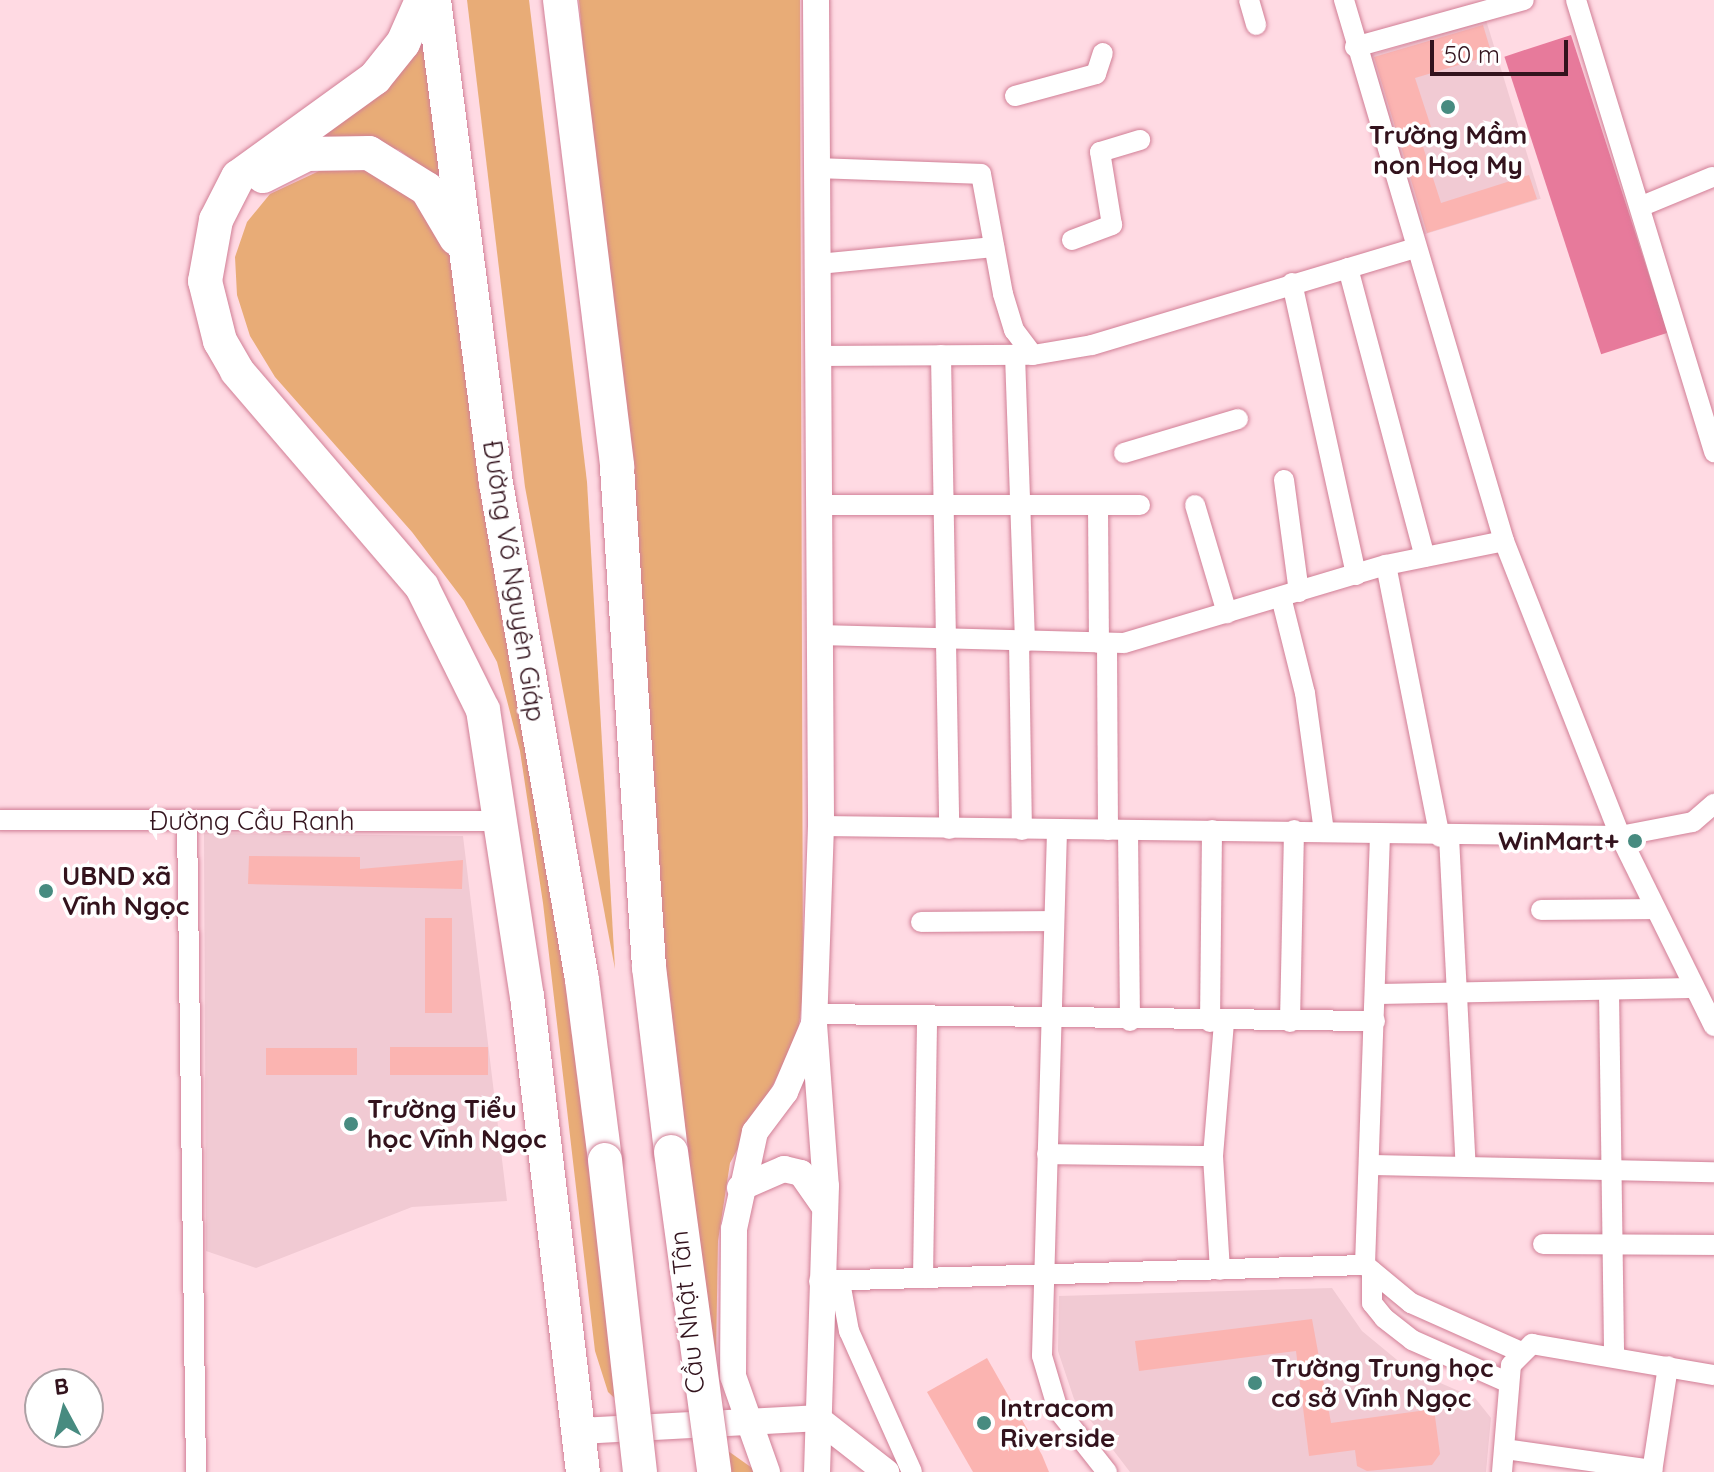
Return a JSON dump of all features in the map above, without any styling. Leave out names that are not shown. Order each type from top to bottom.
[{"type":"highway","points":[[422,0],[403,43],[375,78],[238,177],[216,220],[205,281],[220,341],[245,381],[442,618],[483,710],[504,821],[583,1472]]},
{"type":"highway","name":"Đường Võ Nguyên Giáp","points":[[434,0],[481,368],[605,1160]]},
{"type":"highway","points":[[560,0],[617,467],[649,967],[714,1472]]},
{"type":"highway","points":[[568,0],[571,94]]},
{"type":"highway","points":[[216,220],[258,180],[307,154],[336,148],[387,160],[445,210],[458,243],[481,368]]},
{"type":"highway","name":"Cầu Nhật Tân","points":[[671,1152],[705,1472]]},
{"type":"highway","points":[[605,1160],[630,1472]]},
{"type":"highway","points":[[605,1160],[640,1472]]},
{"type":"street","points":[[817,0],[821,826],[815,1019],[829,1282],[817,1418],[817,1472]]},
{"type":"street","points":[[1249,0],[1256,25]]},
{"type":"street","points":[[1344,0],[1355,47],[1504,541],[1620,836],[1694,988],[1712,1018]]},
{"type":"street","points":[[1355,47],[1524,0]]},
{"type":"street","points":[[1576,0],[1642,206],[1713,445]]},
{"type":"street","points":[[1015,96],[1096,74],[1103,53]]},
{"type":"street","points":[[1072,240],[1112,225],[1100,152],[1140,140]]},
{"type":"street","points":[[819,168],[981,174],[994,247],[1014,330],[1024,355],[1019,505],[1022,830]]},
{"type":"street","points":[[1642,206],[1712,177]]},
{"type":"street","points":[[818,264],[994,247]]},
{"type":"street","points":[[817,356],[1024,355],[1092,345],[1416,248]]},
{"type":"street","points":[[1348,268],[1425,557]]},
{"type":"street","points":[[1292,283],[1356,575]]},
{"type":"street","points":[[941,355],[950,640],[949,829]]},
{"type":"street","points":[[1124,453],[1238,419]]},
{"type":"street","points":[[1284,480],[1290,594],[1324,832]]},
{"type":"street","points":[[819,505],[1140,505]]},
{"type":"street","points":[[1098,505],[1103,643],[1130,1021]]},
{"type":"street","points":[[1195,505],[1227,613]]},
{"type":"street","points":[[820,635],[1103,643],[1227,613],[1386,565],[1504,541]]},
{"type":"street","points":[[1386,565],[1444,837],[1461,994],[1466,1167]]},
{"type":"street","points":[[821,826],[1057,831],[1294,830],[1444,837],[1620,836],[1693,822],[1714,804]]},
{"type":"street","name":"Đường Cầu Ranh","points":[[0,820],[504,821]]},
{"type":"street","points":[[187,821],[196,1472]]},
{"type":"street","points":[[1212,830],[1217,1022],[1213,1156],[1220,1270]]},
{"type":"street","points":[[1290,1022],[1294,830]]},
{"type":"street","points":[[1057,831],[1047,1021],[1047,1154],[1041,1277],[1050,1388],[1058,1410],[1107,1472]]},
{"type":"street","points":[[1380,835],[1369,1268],[1372,1303],[1384,1318],[1412,1340],[1509,1383]]},
{"type":"street","points":[[1541,910],[1655,909]]},
{"type":"street","points":[[921,922],[1052,921]]},
{"type":"street","points":[[1376,994],[1694,988]]},
{"type":"street","points":[[1609,991],[1614,1170],[1614,1356]]},
{"type":"street","points":[[815,1019],[1375,1021]]},
{"type":"street","points":[[767,1472],[744,1423],[733,1376],[740,1188],[755,1132],[785,1092],[815,1019]]},
{"type":"street","points":[[923,1278],[927,1019]]},
{"type":"street","points":[[1047,1154],[1213,1156]]},
{"type":"street","points":[[1371,1165],[1714,1172]]},
{"type":"street","points":[[740,1188],[784,1169],[801,1173],[824,1206]]},
{"type":"street","points":[[1543,1244],[1714,1245]]},
{"type":"street","points":[[829,1282],[1369,1268],[1411,1303],[1519,1351],[1545,1344],[1714,1375]]},
{"type":"street","points":[[829,1282],[912,1472]]},
{"type":"street","points":[[1502,1472],[1509,1383],[1519,1351]]},
{"type":"street","points":[[1505,1449],[1603,1467],[1652,1471],[1668,1366]]},
{"type":"street","points":[[666,1422],[733,1376]]},
{"type":"street","points":[[579,1431],[666,1422],[744,1423],[817,1418],[886,1472]]},
{"type":"shaded area","points":[[467,0],[529,0],[587,482],[615,969],[525,487]]},
{"type":"shaded area","points":[[579,0],[800,0],[803,994],[797,1041],[730,1163],[718,1241],[716,1356],[660,964]]},
{"type":"shaded area","name":"Trường Mầm non Hoạ My","points":[[1486,20],[1541,199],[1423,235],[1368,56]]},
{"type":"shaded area","points":[[427,34],[443,184],[399,150],[365,142],[302,144]]},
{"type":"shaded area","points":[[1571,35],[1668,333],[1601,354],[1504,57]]},
{"type":"shaded area","points":[[332,165],[397,176],[448,243],[479,478],[569,970],[622,1405],[608,1392],[595,1351],[543,903],[520,751],[497,662],[464,601],[412,532],[275,377],[250,336],[237,295],[235,257],[247,222],[270,194]]},
{"type":"shaded area","name":"Trường Tiểu học Vĩnh Ngọc","points":[[204,833],[463,836],[507,1201],[412,1207],[256,1268],[206,1251]]},
{"type":"shaded area","name":"Trường Trung học cơ sở Vĩnh Ngọc","points":[[1332,1288],[1362,1331],[1408,1369],[1475,1398],[1491,1418],[1486,1472],[1130,1472],[1074,1399],[1058,1351],[1059,1296]]},
{"type":"shaded area","points":[[721,1446],[755,1470],[756,1472],[724,1472]]},
{"type":"building","points":[[1483,25],[1492,55],[1415,78],[1431,127],[1418,131],[1441,203],[1529,175],[1537,199],[1427,233],[1374,57]]},
{"type":"building","points":[[249,856],[360,857],[360,869],[463,860],[462,889],[248,884]]},
{"type":"building","points":[[425,918],[452,918],[452,1013],[425,1013]]},
{"type":"building","points":[[390,1047],[488,1047],[488,1075],[390,1075]]},
{"type":"building","points":[[266,1048],[357,1048],[357,1075],[266,1075]]},
{"type":"building","points":[[1312,1319],[1331,1423],[1434,1409],[1440,1454],[1432,1465],[1367,1471],[1357,1466],[1355,1450],[1309,1456],[1296,1351],[1139,1371],[1135,1341]]},
{"type":"building","name":"Intracom Riverside","points":[[987,1358],[1049,1472],[973,1472],[927,1392]]},
{"type":"place","name":"Trường Mầm non Hoạ My","points":[[1448,107]]},
{"type":"place","name":"WinMart+","points":[[1635,841]]},
{"type":"place","name":"UBND xã Vĩnh Ngọc","points":[[46,891]]},
{"type":"place","name":"Trường Tiểu học Vĩnh Ngọc","points":[[351,1124]]},
{"type":"place","name":"Trường Trung học cơ sở Vĩnh Ngọc","points":[[1255,1383]]},
{"type":"place","name":"Intracom Riverside","points":[[984,1423]]}]
